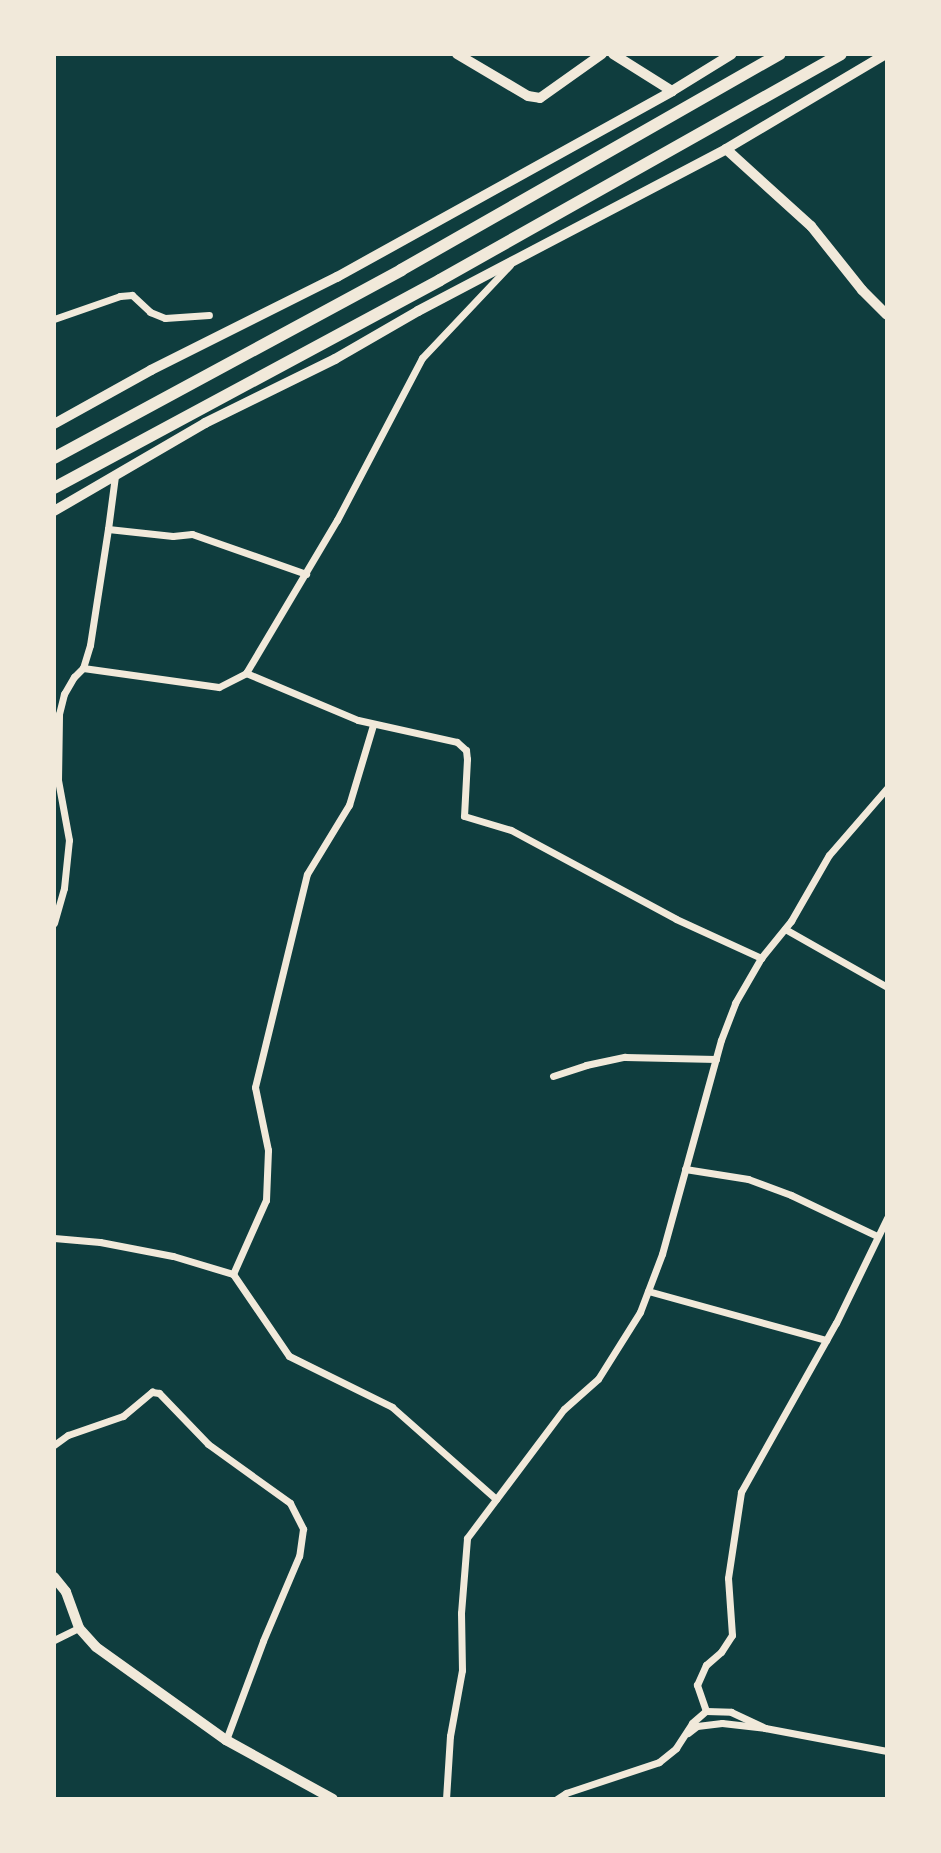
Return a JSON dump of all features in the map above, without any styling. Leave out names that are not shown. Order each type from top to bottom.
[{"type":"highway","points":[[54,458],[401,270],[780,54]]},
{"type":"highway","points":[[54,488],[463,267],[841,54]]},
{"type":"main road","points":[[457,54],[528,96],[540,98],[548,95],[602,54]]},
{"type":"main road","points":[[613,54],[672,91]]},
{"type":"main road","points":[[726,149],[811,226],[862,290],[887,315]]},
{"type":"main road","points":[[54,1577],[66,1592],[79,1628],[96,1647],[226,1741],[310,1793],[333,1799]]},
{"type":"street","points":[[54,424],[151,370],[337,277],[672,91],[732,54]]},
{"type":"street","points":[[54,511],[205,424],[726,149],[886,54]]},
{"type":"street","points":[[83,668],[219,687],[246,673],[368,465],[422,358],[510,265]]},
{"type":"street","points":[[54,318],[120,296],[132,295],[150,312],[165,318],[209,315]]},
{"type":"street","points":[[54,923],[64,888],[69,840],[58,780],[59,714],[64,694],[83,668],[90,645],[116,476]]},
{"type":"street","points":[[108,529],[173,536],[192,534],[306,574]]},
{"type":"street","points":[[246,673],[318,705],[373,725],[457,742],[466,750],[464,816],[511,830],[676,919],[761,958]]},
{"type":"street","points":[[233,1274],[265,1200],[268,1150],[256,1087],[307,874],[349,805],[373,725]]},
{"type":"street","points":[[446,1799],[450,1736],[462,1670],[461,1613],[467,1538],[565,1409],[598,1379],[640,1312],[662,1254],[716,1059],[735,1003],[761,958],[785,929],[828,855],[887,788]]},
{"type":"street","points":[[785,929],[887,987]]},
{"type":"street","points":[[553,1076],[586,1065],[625,1057],[716,1059]]},
{"type":"street","points":[[685,1169],[748,1179],[791,1195],[877,1236]]},
{"type":"street","points":[[706,1711],[697,1685],[706,1665],[721,1652],[732,1635],[728,1578],[741,1492],[826,1340],[886,1219]]},
{"type":"street","points":[[54,1238],[100,1242],[173,1256],[233,1274],[289,1356],[392,1407],[496,1499]]},
{"type":"street","points":[[648,1291],[826,1340]]},
{"type":"street","points":[[54,1445],[68,1436],[123,1416],[152,1392],[159,1393],[208,1444],[290,1503],[303,1529],[299,1556],[262,1641],[226,1741]]},
{"type":"street","points":[[54,1640],[79,1628]]},
{"type":"street","points":[[687,1733],[692,1723],[706,1711],[731,1712],[765,1727]]},
{"type":"street","points":[[557,1799],[566,1793],[659,1762],[687,1733],[697,1726],[713,1722],[765,1727],[887,1751]]}]
